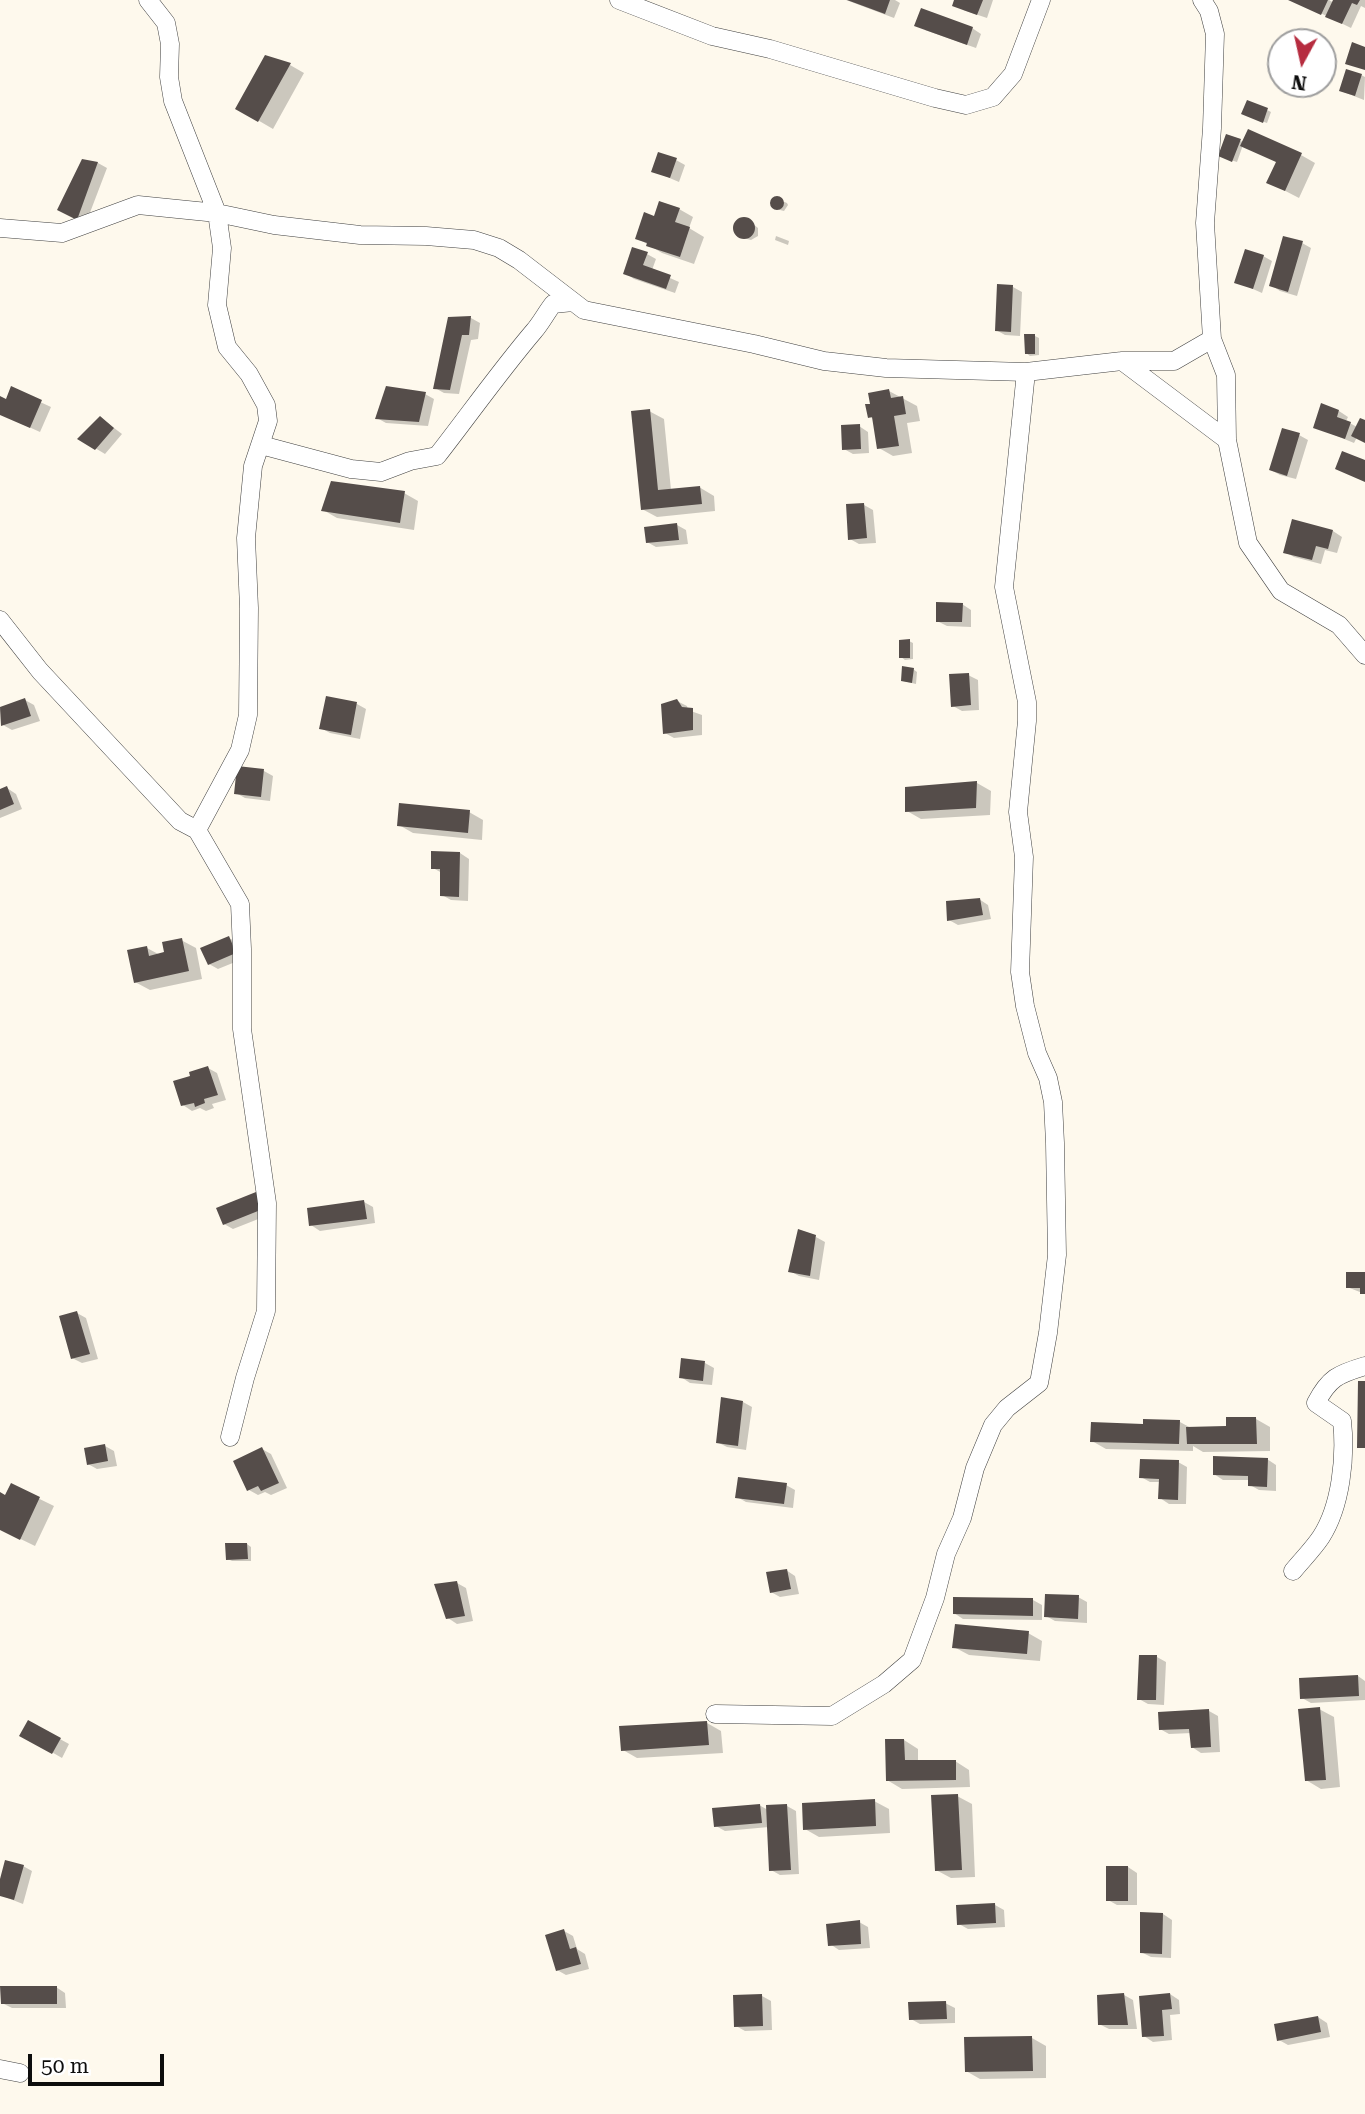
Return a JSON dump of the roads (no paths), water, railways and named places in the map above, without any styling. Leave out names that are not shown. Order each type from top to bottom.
[{"type":"street","points":[[148,0],[166,23],[170,44],[169,77],[173,101],[217,213],[222,248],[217,305],[227,347],[250,374],[266,405],[268,421],[253,466],[246,538],[249,608],[248,715],[240,750],[197,830]]},
{"type":"street","points":[[619,0],[712,36],[770,49],[967,105],[993,97],[1013,74],[1041,0]]},
{"type":"street","points":[[1202,0],[1209,11],[1215,34],[1205,223],[1212,339],[1226,375],[1227,440],[1248,543],[1281,591],[1339,625],[1365,655]]},
{"type":"street","points":[[0,228],[62,233],[138,205],[217,213],[274,225],[360,235],[474,240],[499,248],[519,260],[584,310],[824,361],[886,368],[1026,372],[1122,361],[1174,361],[1212,339]]},
{"type":"street","points":[[261,445],[351,469],[381,472],[410,461],[437,456],[524,341],[536,330],[553,304],[573,302]]},
{"type":"street","points":[[1122,361],[1227,440]]},
{"type":"street","points":[[715,1714],[832,1716],[884,1684],[912,1660],[935,1598],[946,1554],[962,1518],[975,1468],[993,1425],[1013,1403],[1040,1383],[1056,1255],[1055,1143],[1048,1078],[1037,1053],[1020,972],[1024,857],[1018,812],[1027,702],[1004,587],[1026,372]]},
{"type":"street","points":[[0,620],[40,671],[180,821],[197,830],[240,904],[242,1030],[267,1203],[266,1311],[230,1437]]},
{"type":"street","points":[[1293,1571],[1322,1536],[1340,1492],[1344,1437],[1342,1421],[1316,1403],[1326,1384],[1345,1372],[1365,1366]]},
{"type":"street","points":[[0,2069],[20,2073]]}]
